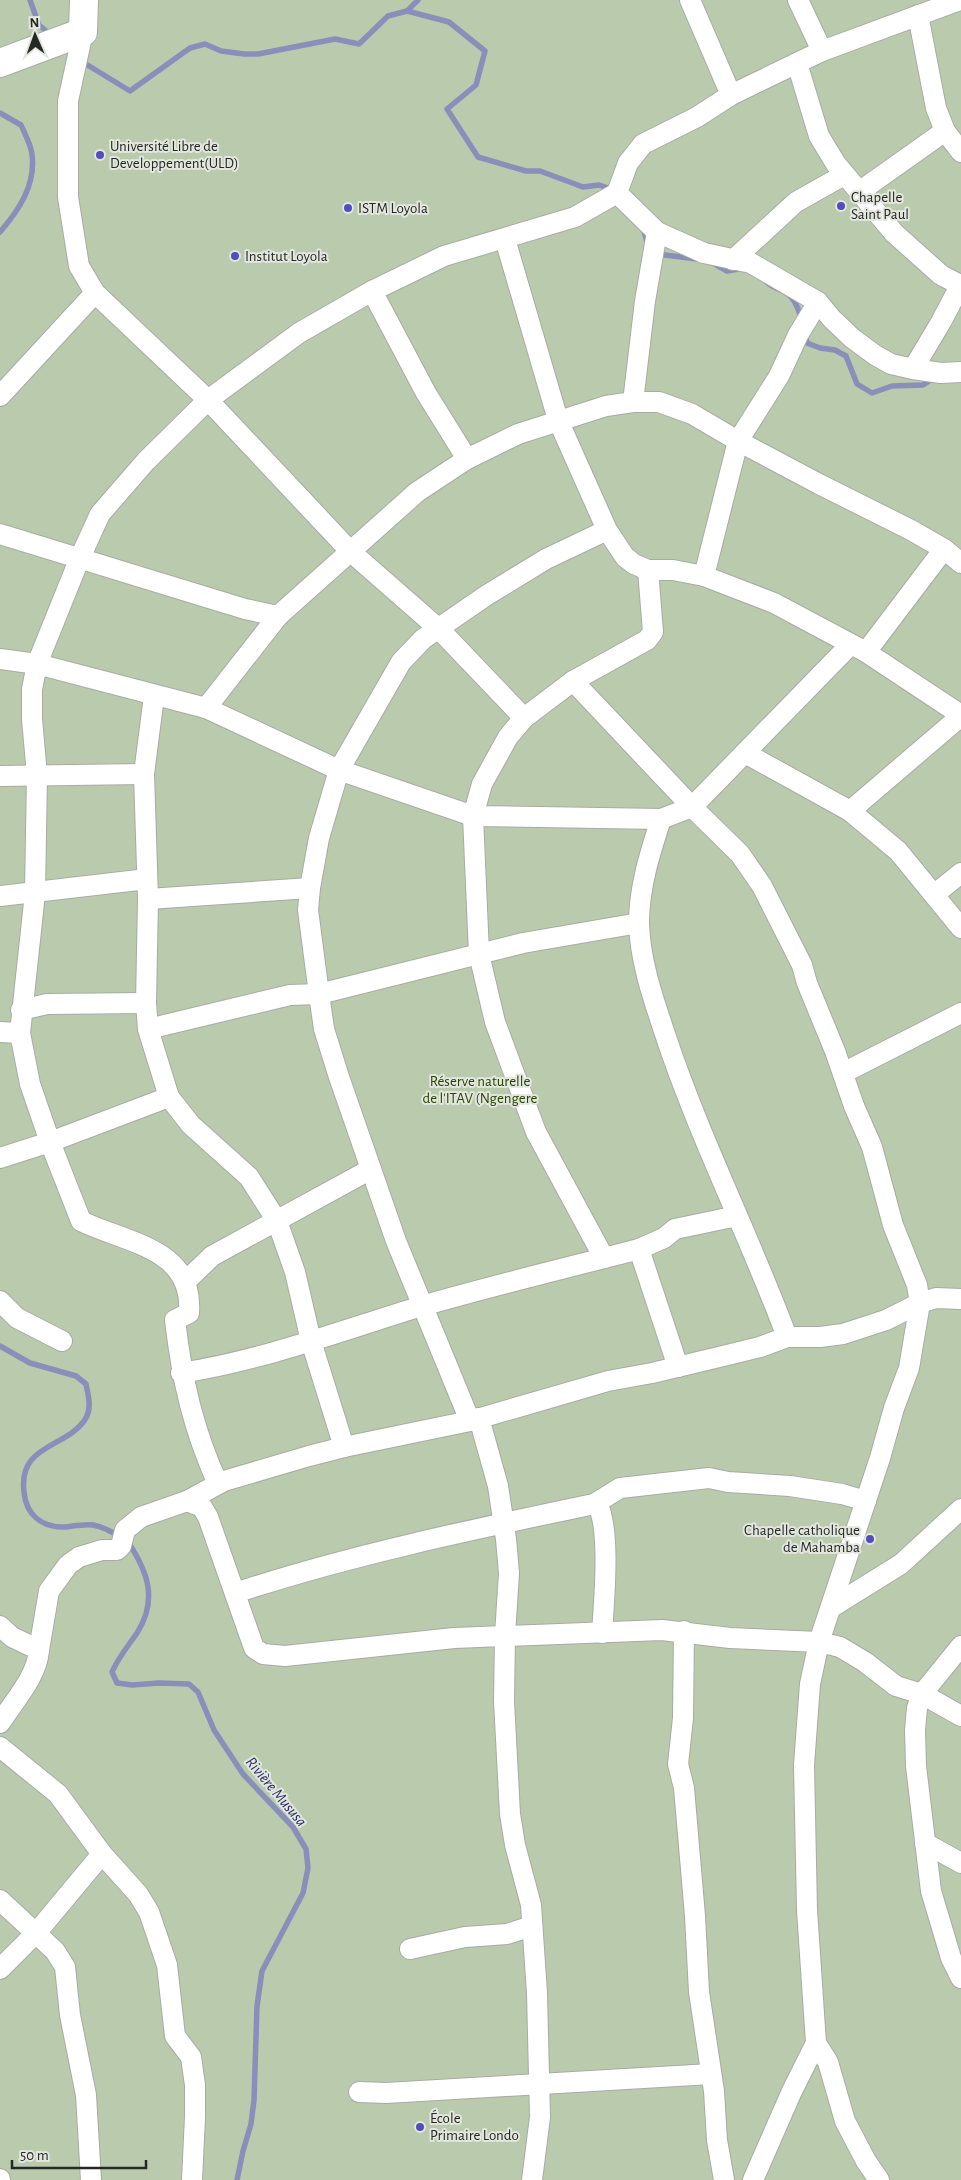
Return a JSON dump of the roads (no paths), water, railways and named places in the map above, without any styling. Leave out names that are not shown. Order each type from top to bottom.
[{"type":"street","points":[[84,0],[83,32],[68,101],[68,197],[79,266],[95,293],[208,400],[351,552],[438,629],[524,718]]},
{"type":"street","points":[[690,0],[731,95]]},
{"type":"street","points":[[798,0],[822,51]]},
{"type":"street","points":[[218,1484],[206,1458],[181,1373],[175,1320],[189,1313],[190,1301],[186,1281],[172,1261],[151,1249],[82,1221],[50,1142],[30,1084],[20,1032],[34,893],[37,775],[32,719],[32,689],[37,664],[79,560],[100,514],[146,461],[208,400],[299,333],[372,292],[444,256],[575,217],[617,191],[628,163],[643,144],[697,117],[731,95],[822,51],[960,0]]},
{"type":"street","points":[[918,15],[936,108],[945,131],[961,152]]},
{"type":"street","points":[[0,63],[83,32]]},
{"type":"street","points":[[797,63],[819,136],[844,174],[894,233],[942,276],[961,285],[913,369]]},
{"type":"street","points":[[859,192],[945,131]]},
{"type":"street","points":[[733,260],[796,202],[844,174]]},
{"type":"street","points":[[617,191],[657,232],[704,253],[751,263],[832,319],[852,338],[875,355],[891,364],[941,373],[961,372]]},
{"type":"street","points":[[633,402],[650,268],[657,232]]},
{"type":"street","points":[[504,238],[558,420],[607,530],[626,557],[634,564],[648,570],[673,570],[704,576],[774,603],[858,648],[961,716],[850,811]]},
{"type":"street","points":[[372,292],[426,393],[467,459]]},
{"type":"street","points":[[0,396],[95,293]]},
{"type":"street","points":[[704,576],[738,441],[779,376],[798,335],[815,307]]},
{"type":"street","points":[[0,659],[37,664],[206,708],[339,770],[472,816],[661,819],[692,807],[745,753],[858,648],[955,553],[738,441],[692,414],[658,402],[633,402],[606,406],[518,434],[467,459],[417,492],[278,616],[206,708]]},
{"type":"street","points":[[532,2180],[540,2117],[537,1993],[531,1905],[515,1845],[510,1814],[504,1701],[505,1635],[509,1573],[498,1486],[474,1419],[396,1241],[339,1077],[324,1029],[308,910],[319,838],[339,770],[401,662],[423,639],[488,595],[546,559],[607,530]]},
{"type":"street","points":[[0,534],[79,560],[245,609],[278,616]]},
{"type":"street","points":[[604,1258],[536,1132],[495,1022],[479,954],[472,816],[482,784],[508,737],[524,718],[573,681],[648,640],[654,632],[648,570]]},
{"type":"street","points":[[573,681],[692,807],[740,854],[762,886],[802,965],[854,1106],[872,1146],[893,1225],[917,1285],[920,1303],[909,1368],[894,1408],[866,1501],[819,1642],[810,1684],[804,1765],[807,1910],[816,2043],[828,2062],[845,2121],[866,2161],[879,2180]]},
{"type":"street","points":[[154,696],[144,774],[147,889],[146,1003],[148,1029],[169,1097],[192,1125],[249,1178],[277,1221],[295,1272],[311,1341],[344,1446]]},
{"type":"street","points":[[745,753],[850,811],[898,851],[961,928]]},
{"type":"street","points":[[0,776],[144,774]]},
{"type":"street","points":[[661,819],[645,874],[639,923],[651,992],[672,1056],[787,1337]]},
{"type":"street","points":[[935,894],[961,873]]},
{"type":"street","points":[[0,896],[147,889],[310,888]]},
{"type":"street","points":[[148,1029],[290,995],[318,994],[523,943],[639,923]]},
{"type":"street","points":[[21,1010],[47,1004],[146,1003]]},
{"type":"street","points":[[843,1073],[961,1013]]},
{"type":"street","points":[[0,1032],[20,1032]]},
{"type":"street","points":[[0,1158],[50,1142],[169,1097]]},
{"type":"street","points":[[186,1281],[212,1256],[371,1169]]},
{"type":"street","points":[[181,1373],[215,1367],[311,1341],[423,1306],[639,1249],[664,1238],[675,1229],[737,1216]]},
{"type":"street","points":[[639,1249],[678,1367]]},
{"type":"street","points":[[0,1723],[38,1661],[49,1591],[68,1565],[80,1557],[102,1550],[117,1550],[123,1538],[141,1517],[187,1501],[218,1484],[344,1446],[474,1419],[608,1381],[678,1367],[760,1347],[787,1337],[820,1337],[843,1334],[886,1320],[920,1303],[936,1298],[961,1299]]},
{"type":"street","points":[[0,1301],[18,1318],[62,1341]]},
{"type":"street","points":[[235,1593],[382,1552],[597,1503],[612,1491],[620,1488],[709,1478],[728,1482],[790,1486],[842,1494],[866,1501]]},
{"type":"street","points":[[187,1501],[202,1507],[208,1517],[254,1648],[263,1654],[285,1656],[454,1638],[505,1635],[684,1631],[730,1638],[819,1642],[840,1647],[865,1662],[896,1686],[922,1694],[961,1716]]},
{"type":"street","points":[[597,1503],[602,1512],[605,1530],[602,1633]]},
{"type":"street","points":[[832,1607],[901,1564],[961,1509]]},
{"type":"street","points":[[0,1626],[12,1637],[39,1650]]},
{"type":"street","points":[[684,1631],[683,1718],[678,1764],[684,1788],[695,1916],[699,1992],[711,2074],[717,2140],[724,2180]]},
{"type":"street","points":[[961,1646],[922,1694],[917,1708],[915,1730],[916,1766],[934,1906],[951,1958],[961,1978]]},
{"type":"street","points":[[0,1747],[58,1794],[102,1854],[138,1894],[156,1929],[167,1965],[175,2036],[191,2057],[195,2085],[192,2180]]},
{"type":"street","points":[[926,1843],[961,1863]]},
{"type":"street","points":[[0,1969],[37,1932],[102,1854]]},
{"type":"street","points":[[0,1900],[37,1932],[55,1951],[66,1967],[70,2015],[86,2095],[91,2180]]},
{"type":"street","points":[[410,1949],[465,1937],[507,1934],[532,1926]]},
{"type":"street","points":[[753,2180],[792,2091],[816,2043]]},
{"type":"street","points":[[359,2092],[386,2094],[539,2083],[711,2074]]},
{"type":"waterway","points":[[30,0],[39,25],[51,35]]},
{"type":"waterway","points":[[407,11],[418,0]]},
{"type":"waterway","points":[[81,61],[130,91],[190,48],[205,44],[221,51],[258,54],[335,39],[359,44],[388,16],[407,11],[449,22],[485,51],[476,85],[447,109],[478,157],[526,171],[540,171],[583,187],[599,185],[614,190]]},
{"type":"waterway","name":"Rivière Mususa","points":[[0,113],[21,125],[30,147],[33,165],[29,187],[25,196],[14,215],[0,232]]},
{"type":"waterway","points":[[643,227],[648,246]]},
{"type":"waterway","points":[[657,254],[697,259]]},
{"type":"waterway","points":[[713,263],[727,271],[739,269]]},
{"type":"waterway","points":[[764,279],[770,285],[791,297],[802,320]]},
{"type":"waterway","points":[[805,333],[807,343],[820,348],[835,350],[846,356],[857,384],[872,393],[892,386],[923,385],[935,377]]},
{"type":"waterway","name":"Rivière Mususa","points":[[0,1346],[30,1363],[76,1376],[86,1384],[88,1392],[88,1414],[78,1428],[36,1455],[28,1464],[24,1476],[25,1500],[28,1507],[37,1519],[50,1525],[57,1527],[93,1525],[120,1537]]},
{"type":"waterway","name":"Rivière Mususa","points":[[128,1542],[141,1564],[148,1586],[149,1598],[143,1621],[112,1672],[117,1683],[132,1685],[159,1683],[189,1684],[198,1692],[214,1730],[243,1774],[293,1827],[306,1849],[308,1868],[303,1893],[262,1971],[257,2006],[254,2100],[251,2124],[237,2180]]},
{"type":"place","name":"Université Libre de Developpement(ULD)","points":[[100,155]]},
{"type":"place","name":"Chapelle Saint Paul","points":[[841,206]]},
{"type":"place","name":"ISTM Loyola","points":[[348,208]]},
{"type":"place","name":"Institut Loyola","points":[[235,256]]},
{"type":"place","name":"Chapelle catholique de Mahamba","points":[[870,1539]]},
{"type":"place","name":"École Primaire Londo","points":[[420,2127]]},
{"type":"park label","name":"Réserve naturelle de l'ITAV (Ngengere","points":[[480,1090]]}]
